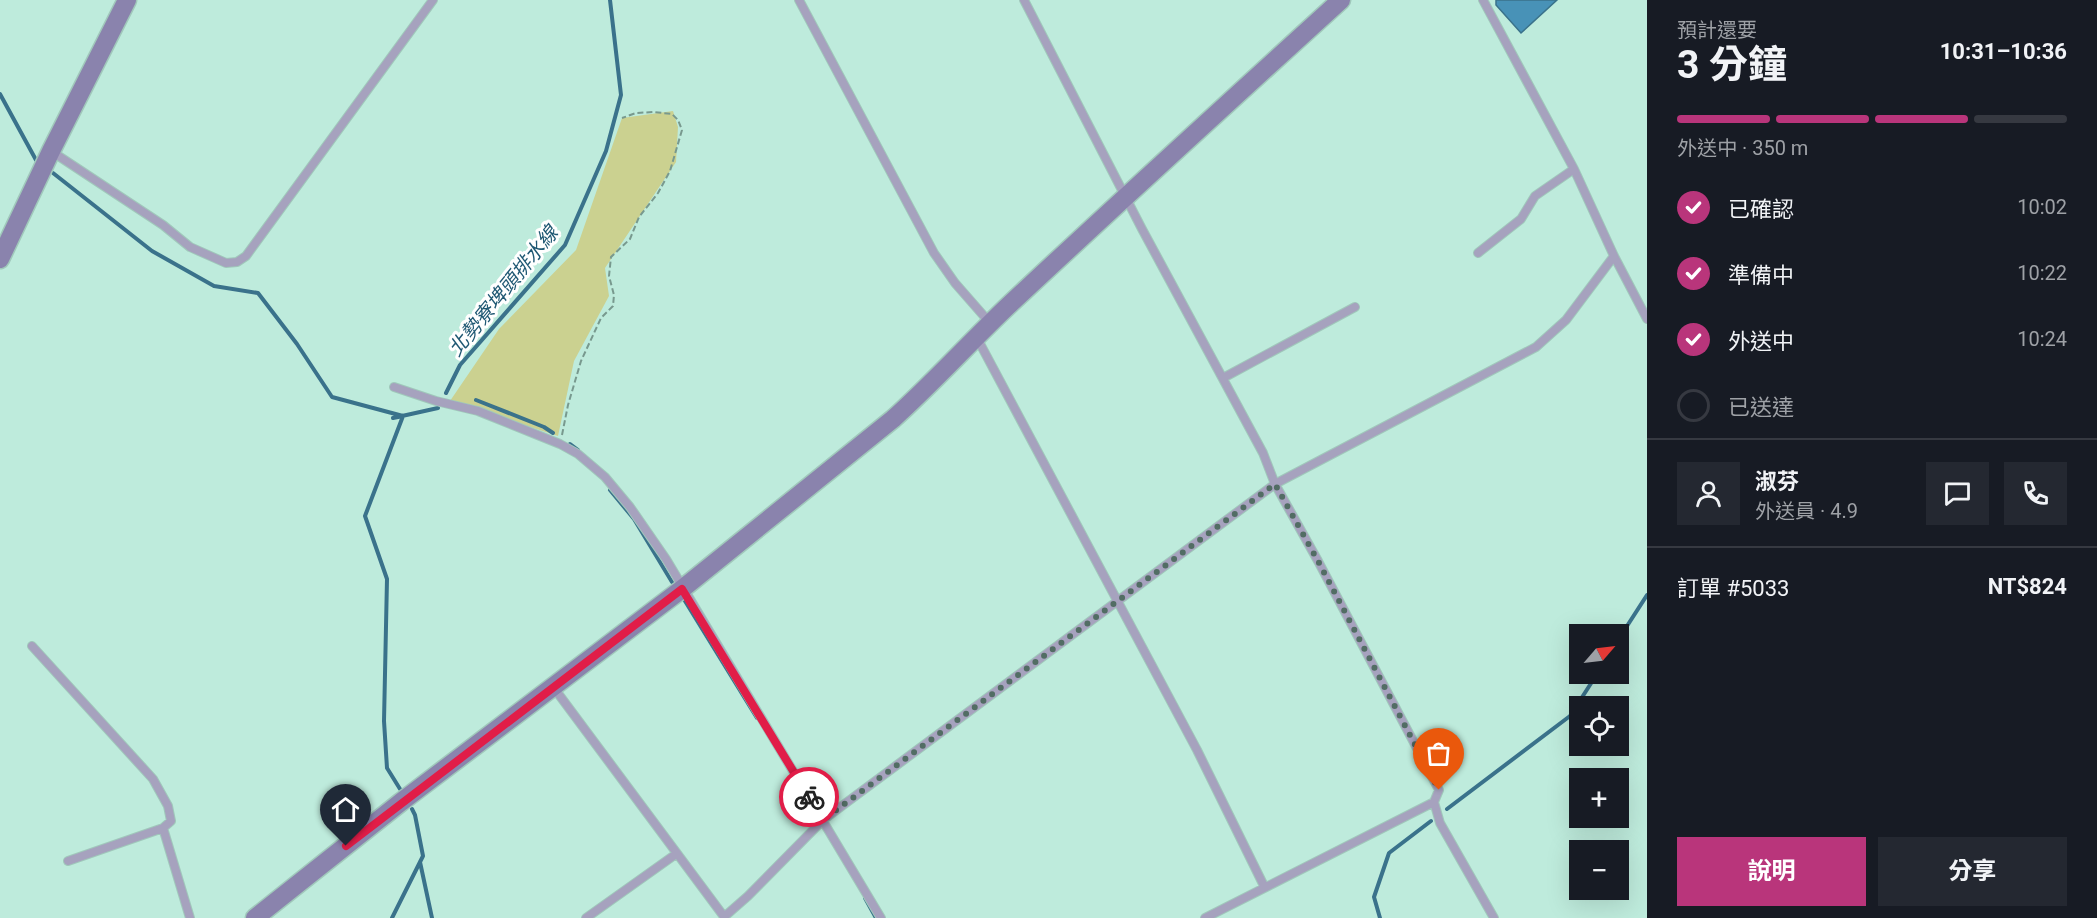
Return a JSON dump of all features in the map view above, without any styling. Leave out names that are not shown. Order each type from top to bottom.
[{"type":"street","points":[[0,259],[127,0]]},
{"type":"street","points":[[255,918],[401,802],[682,589],[893,419],[917,398],[990,323],[1125,196],[1341,0]]},
{"type":"lane","points":[[51,151],[163,225],[190,247],[226,263],[237,262],[246,256],[433,0]]},
{"type":"lane","points":[[799,0],[934,253],[955,283],[990,323]]},
{"type":"lane","points":[[1024,0],[1125,196],[1263,453],[1275,484],[1439,790],[1434,802],[1440,823],[1494,918]]},
{"type":"lane","points":[[1483,0],[1574,169],[1614,256],[1647,319]]},
{"type":"lane","points":[[1479,254],[1521,219],[1535,196],[1574,169]]},
{"type":"lane","points":[[553,687],[725,917],[823,820],[1275,484],[1536,346],[1566,320],[1614,256]]},
{"type":"lane","points":[[1223,378],[1355,307]]},
{"type":"lane","points":[[976,337],[1197,750],[1264,886]]},
{"type":"lane","points":[[394,387],[436,401],[478,411],[560,444],[578,454],[605,477],[630,507],[666,560],[881,918]]},
{"type":"lane","points":[[32,646],[153,779],[168,806],[171,820],[164,828],[68,861]]},
{"type":"lane","points":[[1205,918],[1264,886],[1434,802]]},
{"type":"lane","points":[[164,828],[190,918]]},
{"type":"lane","points":[[586,918],[676,854]]},
{"type":"path","points":[[560,444],[568,405],[581,361],[601,318],[613,306],[614,295],[609,276],[611,257],[630,238],[639,217],[658,193],[670,171],[682,130],[678,120],[672,114],[636,113],[622,118]]},
{"type":"green space","points":[[673,111],[678,127],[676,162],[605,268],[609,296],[574,361],[558,436],[450,401],[499,329],[576,250],[622,118]]},
{"type":"water","points":[[1496,0],[1557,0],[1521,33],[1496,5]]},
{"type":"waterway","name":"北勢寮埤頭排水線","points":[[446,393],[460,365],[565,245],[606,151],[621,95],[610,0]]},
{"type":"waterway","points":[[0,94],[36,160]]},
{"type":"waterway","name":"北勢寮埤頭排水線","points":[[53,173],[152,251],[214,286],[258,293],[297,344],[332,397],[403,416],[393,418],[438,408]]},
{"type":"waterway","points":[[476,400],[544,427],[553,433]]},
{"type":"waterway","points":[[400,789],[387,768],[384,721],[387,579],[365,516],[403,416]]},
{"type":"waterway","points":[[570,444],[578,450]]},
{"type":"waterway","points":[[610,490],[634,519],[672,582]]},
{"type":"waterway","points":[[1628,624],[1647,595]]},
{"type":"waterway","points":[[685,601],[757,718]]},
{"type":"waterway","points":[[1447,809],[1570,716],[1591,684]]},
{"type":"waterway","points":[[392,918],[423,856],[412,809]]},
{"type":"waterway","points":[[1380,918],[1374,897],[1389,853],[1431,821]]},
{"type":"waterway","points":[[420,862],[432,918]]},
{"type":"waterway","points":[[865,898],[876,918]]},
{"type":"way so far","points":[[809,797],[823,820],[1275,484],[1439,790]]},
{"type":"route","points":[[346,846],[682,589],[809,797]]}]
